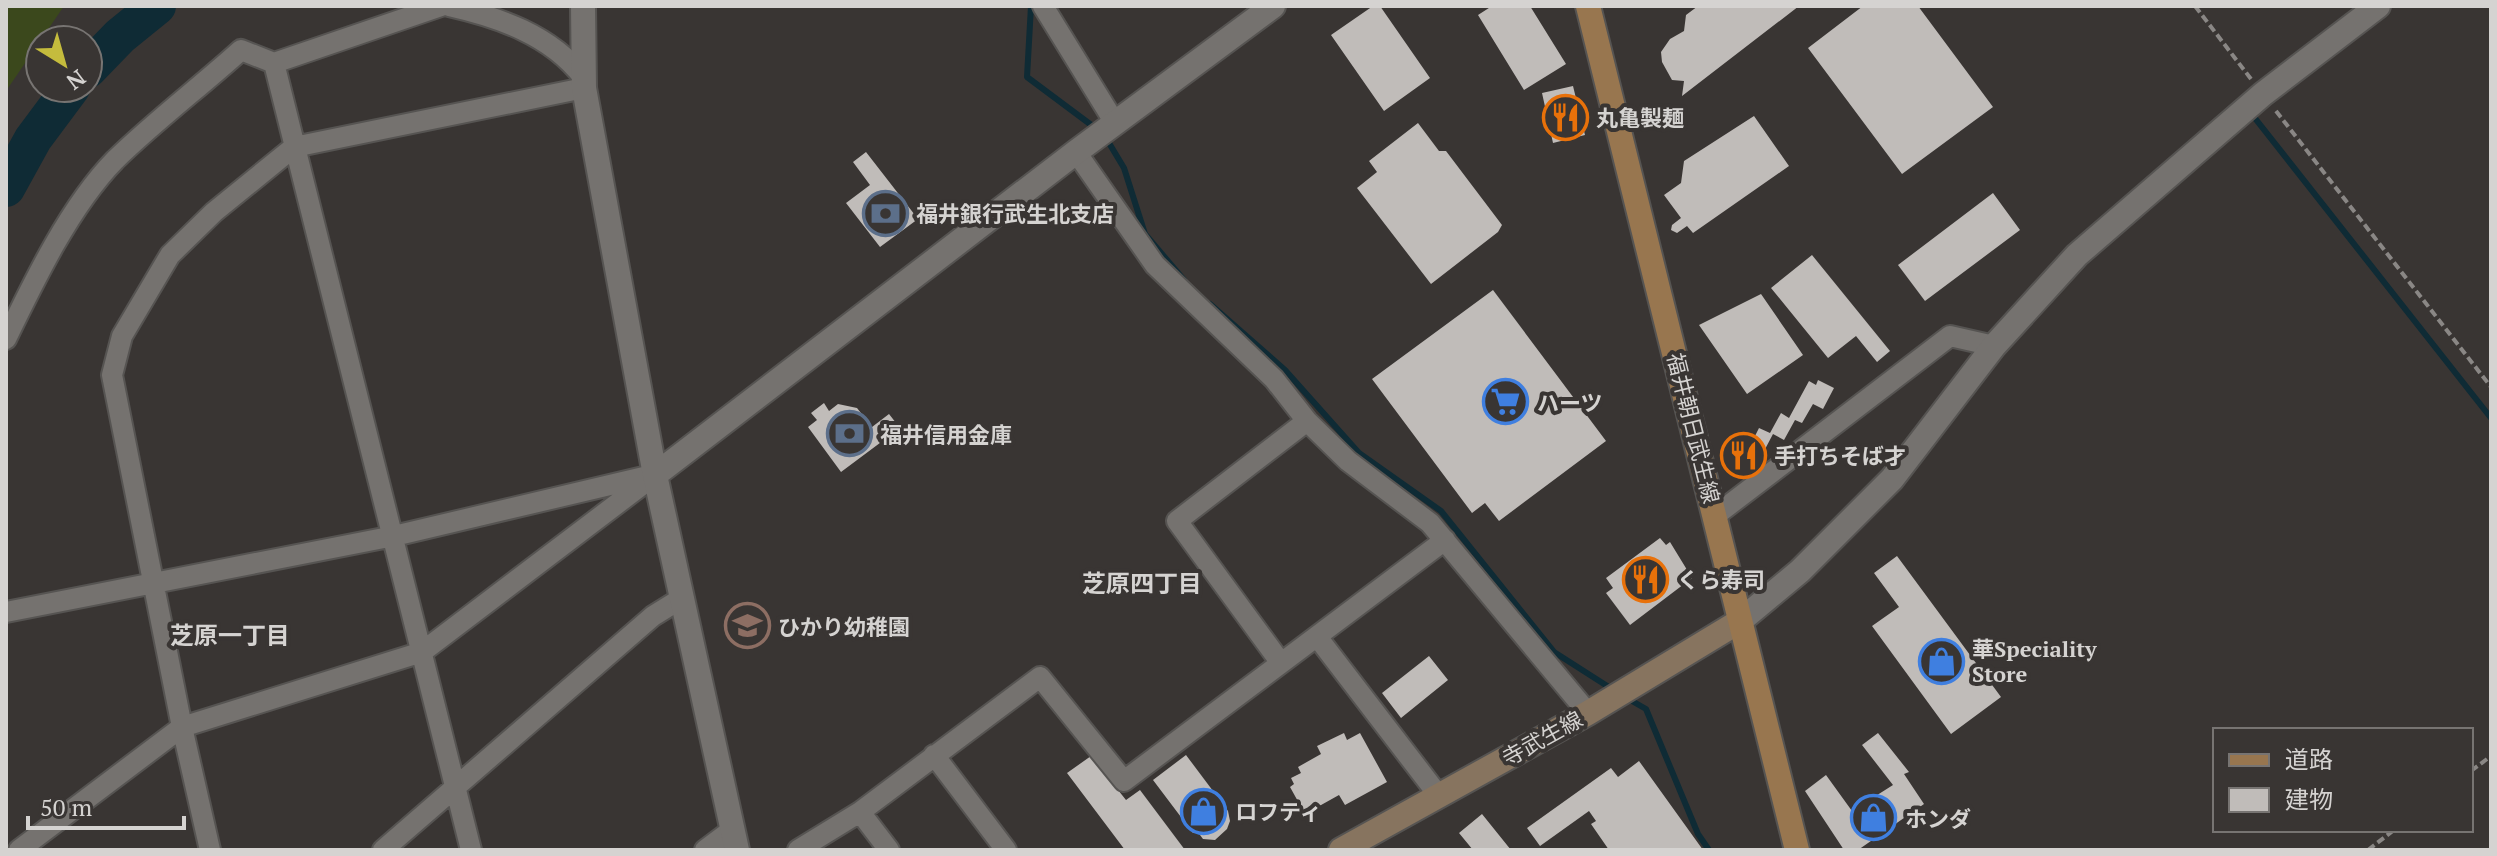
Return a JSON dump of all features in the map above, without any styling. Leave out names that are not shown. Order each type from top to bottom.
[{"type":"main road","name":"福井朝日武生線","points":[[1588,6],[1797,850]]},
{"type":"main road","name":"寺武生線","points":[[1341,850],[1588,713],[1740,621]]},
{"type":"street","points":[[6,339],[29,293],[89,191],[115,161],[241,50],[274,63],[441,6]]},
{"type":"street","points":[[449,6],[501,18],[569,58],[583,82]]},
{"type":"street","points":[[583,6],[583,82],[655,475],[735,840],[705,850]]},
{"type":"street","points":[[1043,6],[1115,123]]},
{"type":"street","points":[[19,850],[182,727],[422,652],[1076,152],[1273,6]]},
{"type":"street","points":[[1740,621],[1800,571],[1892,479],[1994,346],[2077,255],[2263,94],[2378,6]]},
{"type":"street","points":[[274,63],[458,787],[471,850]]},
{"type":"street","points":[[210,850],[182,727],[112,375],[122,336],[170,255],[214,212],[294,147],[583,82]]},
{"type":"street","points":[[1076,152],[1155,265],[1274,379],[1307,421],[1348,461],[1430,523],[1588,713]]},
{"type":"street","points":[[1716,515],[1950,336],[1994,346]]},
{"type":"street","points":[[1281,663],[1177,521],[1307,421]]},
{"type":"street","points":[[6,612],[394,536],[655,475]]},
{"type":"street","points":[[798,850],[860,812],[1040,677],[1124,781],[1445,540]]},
{"type":"street","points":[[383,850],[653,616],[682,598]]},
{"type":"street","points":[[1318,638],[1439,796]]},
{"type":"street","points":[[934,755],[1006,850]]},
{"type":"street","points":[[860,812],[889,850]]},
{"type":"path","points":[[2195,6],[2491,387]]},
{"type":"path","points":[[2473,770],[2491,756]]},
{"type":"path","points":[[2368,850],[2391,832]]},
{"type":"green space","points":[[6,6],[64,6],[52,24],[24,24],[24,65],[6,91]]},
{"type":"building","points":[[1373,6],[1380,6],[1430,78],[1384,111],[1331,35]]},
{"type":"building","points":[[1492,6],[1530,6],[1566,64],[1524,90],[1478,15]]},
{"type":"building","points":[[1698,6],[1799,6],[1682,96],[1684,81],[1672,80],[1662,62],[1661,52],[1670,39],[1684,31],[1686,15]]},
{"type":"building","points":[[1863,6],[1918,6],[1993,107],[1902,174],[1808,48]]},
{"type":"building","points":[[1573,86],[1585,135],[1553,143],[1542,93]]},
{"type":"building","points":[[1754,116],[1789,166],[1693,233],[1687,226],[1677,233],[1671,230],[1672,225],[1681,218],[1664,195],[1681,183],[1684,161]]},
{"type":"building","points":[[1418,123],[1439,151],[1446,151],[1502,225],[1498,232],[1431,284],[1357,188],[1377,172],[1369,161]]},
{"type":"building","points":[[866,152],[918,219],[880,247],[846,203],[870,185],[853,162]]},
{"type":"building","points":[[1993,193],[2020,230],[1925,301],[1898,265]]},
{"type":"building","points":[[1812,255],[1890,351],[1877,362],[1856,336],[1828,358],[1771,288]]},
{"type":"building","points":[[1493,290],[1606,441],[1499,521],[1485,503],[1472,513],[1372,379]]},
{"type":"building","points":[[1761,294],[1803,355],[1747,394],[1699,325]]},
{"type":"building","points":[[1818,380],[1834,388],[1823,409],[1813,404],[1802,423],[1795,420],[1784,440],[1773,434],[1763,453],[1754,449],[1744,468],[1731,462],[1741,444],[1749,448],[1759,428],[1770,433],[1781,413],[1789,418],[1809,381],[1816,385]]},
{"type":"building","points":[[824,403],[829,411],[838,404],[857,408],[872,427],[889,414],[900,428],[841,472],[808,427],[817,420],[811,413]]},
{"type":"building","points":[[1660,538],[1666,545],[1670,542],[1692,578],[1630,625],[1606,593],[1613,588],[1606,578]]},
{"type":"building","points":[[1897,556],[2001,697],[1951,734],[1872,626],[1899,607],[1874,573]]},
{"type":"building","points":[[1429,656],[1448,680],[1401,718],[1382,693]]},
{"type":"building","points":[[1344,733],[1347,740],[1360,733],[1387,782],[1345,805],[1339,795],[1305,814],[1290,787],[1294,784],[1291,778],[1301,773],[1298,767],[1321,754],[1317,746]]},
{"type":"building","points":[[1878,733],[1909,772],[1904,774],[1924,804],[1858,850],[1844,850],[1805,791],[1826,775],[1852,811],[1893,785],[1862,745]]},
{"type":"building","points":[[1186,755],[1228,811],[1230,821],[1227,829],[1215,840],[1203,839],[1197,831],[1193,833],[1153,780]]},
{"type":"building","points":[[1091,756],[1126,800],[1140,790],[1185,850],[1125,850],[1067,773]]},
{"type":"building","points":[[1639,761],[1703,850],[1609,850],[1591,824],[1596,821],[1589,811],[1540,846],[1527,828],[1611,768],[1618,777]]},
{"type":"building","points":[[1482,814],[1511,850],[1473,850],[1459,833]]},
{"type":"waterway","points":[[104,52],[157,6]]},
{"type":"waterway","points":[[1031,6],[1027,77],[1098,130]]},
{"type":"waterway","points":[[6,188],[33,139],[59,104]]},
{"type":"waterway","points":[[2248,119],[2254,117],[2491,418]]},
{"type":"waterway","points":[[1106,138],[1124,168],[1145,234],[1184,280]]},
{"type":"waterway","points":[[1210,304],[1285,370],[1359,453],[1441,511],[1554,652],[1615,691]]},
{"type":"waterway","points":[[1625,697],[1646,709],[1698,834],[1709,850]]},
{"type":"place","name":"丸亀製麺","points":[[1565,117]]},
{"type":"place","name":"福井銀行武生北支店","points":[[885,213]]},
{"type":"place","name":"ハーツ","points":[[1506,402]]},
{"type":"place","name":"福井信用金庫","points":[[849,434]]},
{"type":"place","name":"手打ちそば才","points":[[1743,455]]},
{"type":"place","name":"くら寿司","points":[[1646,579]]},
{"type":"place","name":"ひかり幼稚園","points":[[747,626]]},
{"type":"place","name":"華Speciality Store","points":[[1941,661]]},
{"type":"place","name":"ロフティ","points":[[1204,811]]},
{"type":"place","name":"ホンダ","points":[[1874,818]]},
{"type":"district","name":"芝原四丁目","points":[[1142,583]]},
{"type":"district","name":"芝原一丁目","points":[[230,635]]}]
